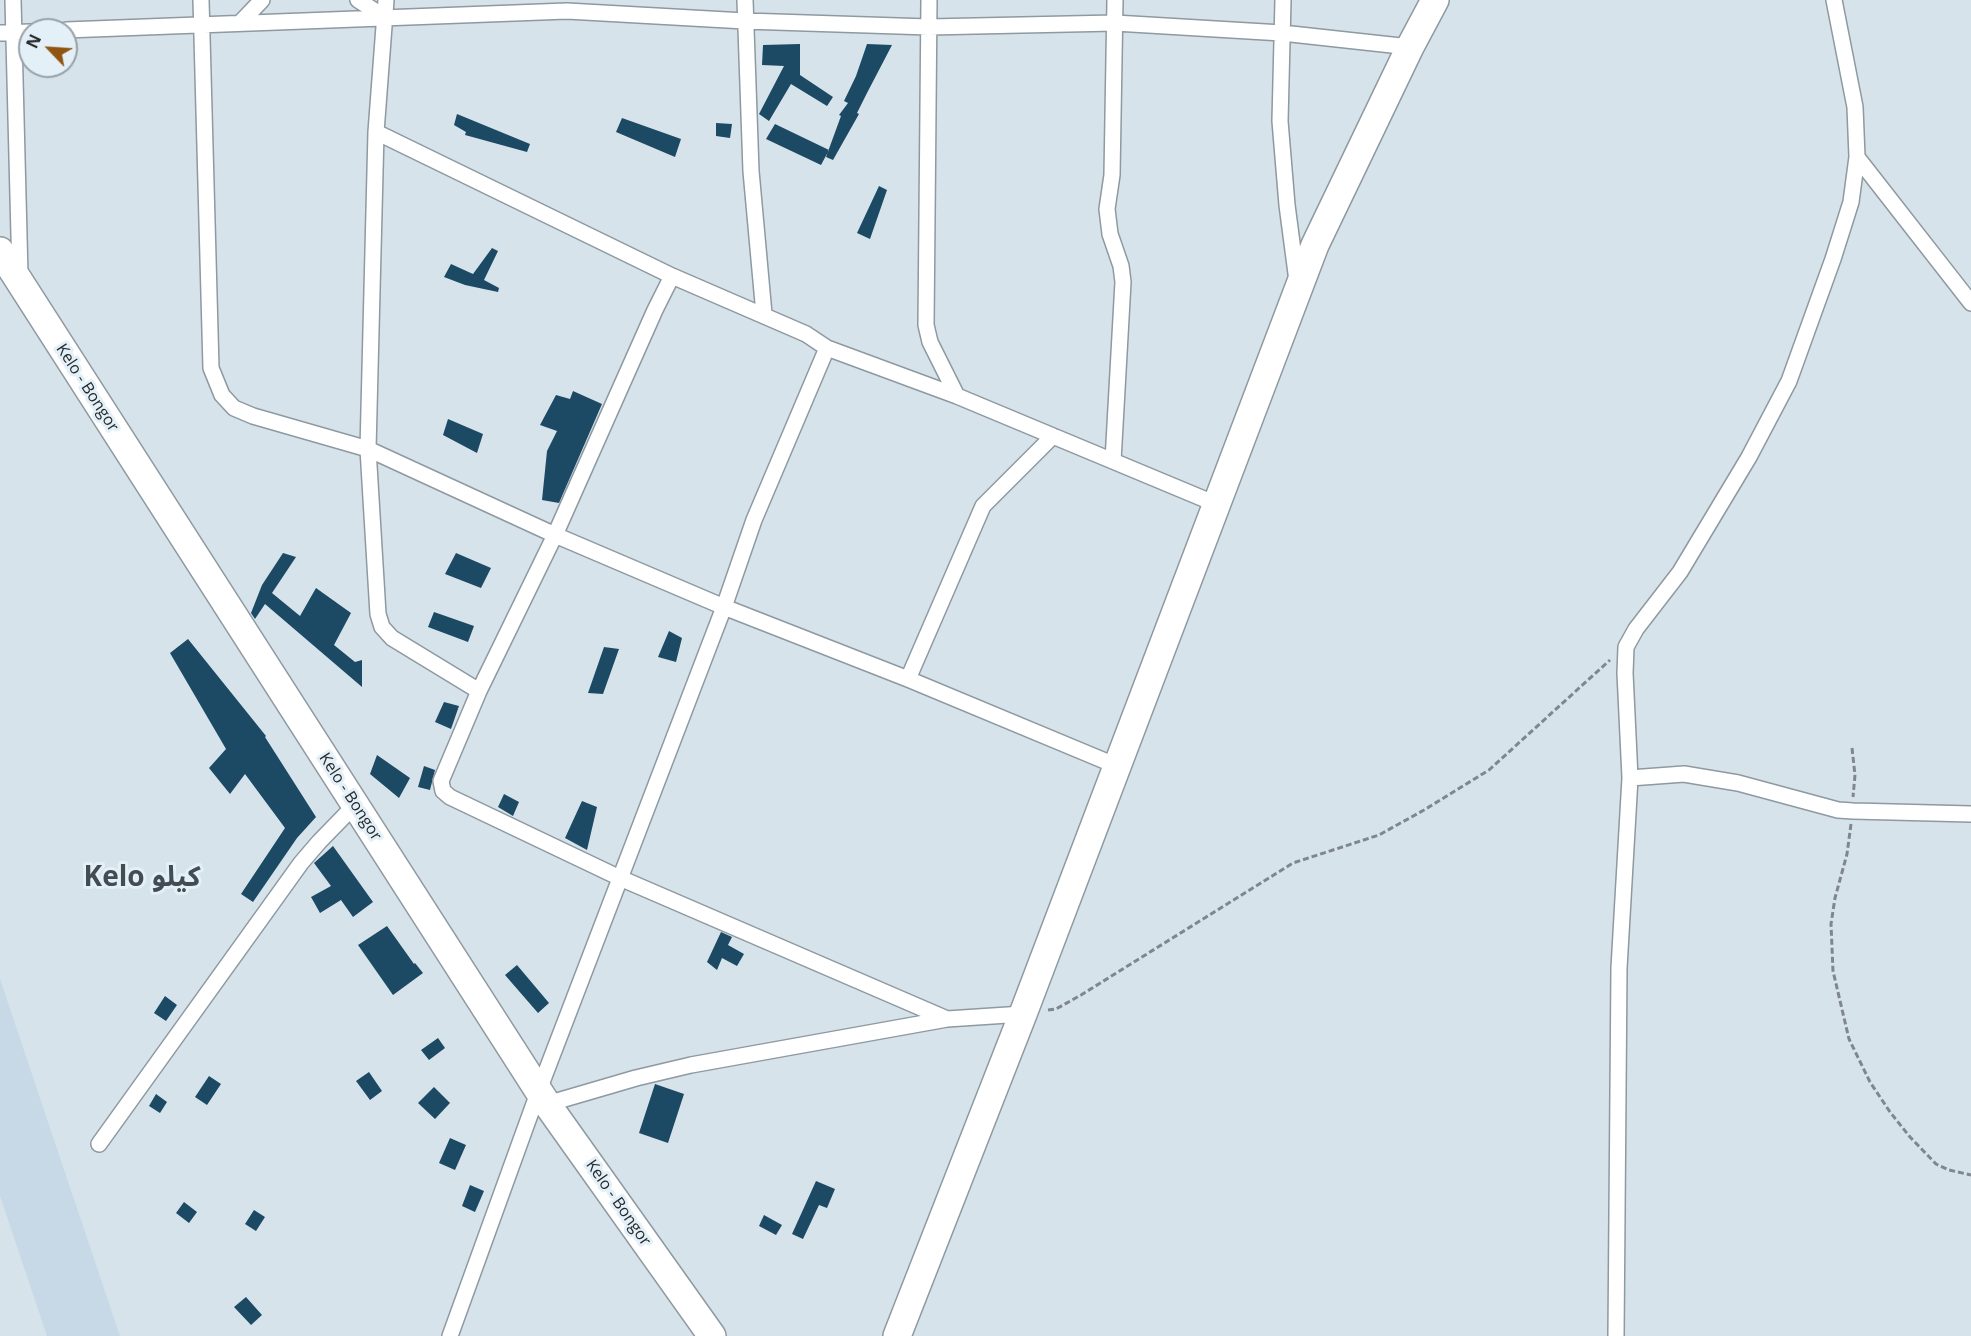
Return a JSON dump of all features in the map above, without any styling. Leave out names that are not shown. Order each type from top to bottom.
[{"type":"highway","points":[[897,1336],[1023,1014],[1315,245],[1435,0]]},
{"type":"highway","name":"Kelo - Bongor","points":[[0,251],[543,1097],[712,1336]]},
{"type":"street","points":[[13,0],[7,33],[20,284]]},
{"type":"street","points":[[201,0],[211,368],[222,395],[234,408],[253,416],[368,449],[555,535],[724,607],[908,679],[1117,766]]},
{"type":"street","points":[[240,23],[262,0]]},
{"type":"street","points":[[358,0],[386,18]]},
{"type":"street","points":[[386,0],[376,132],[368,449],[378,614],[381,627],[392,638],[479,691]]},
{"type":"street","points":[[745,0],[751,171],[764,314]]},
{"type":"street","points":[[929,0],[926,325],[930,342],[957,396]]},
{"type":"street","points":[[1113,461],[1123,282],[1119,255],[1110,234],[1107,209],[1112,175],[1115,0]]},
{"type":"street","points":[[1283,0],[1280,121],[1287,205],[1298,290]]},
{"type":"street","points":[[1616,1336],[1619,969],[1630,778],[1625,674],[1626,647],[1636,629],[1680,572],[1749,457],[1789,381],[1833,259],[1851,202],[1857,157],[1855,106],[1833,0]]},
{"type":"street","points":[[78,29],[386,18],[567,5],[745,21],[929,27],[1027,27],[1115,23],[1282,33],[1410,47]]},
{"type":"street","points":[[376,132],[672,276],[806,334],[827,348],[957,396],[1216,504]]},
{"type":"street","points":[[1857,157],[1971,303]]},
{"type":"street","points":[[672,276],[654,310],[555,535],[479,691],[441,781],[443,791],[450,797],[620,878],[947,1019]]},
{"type":"street","points":[[450,1336],[543,1097],[620,878],[724,607],[762,499],[827,348]]},
{"type":"street","points":[[908,679],[983,506],[1053,436]]},
{"type":"street","points":[[1630,778],[1684,774],[1737,783],[1838,810],[1971,814]]},
{"type":"street","points":[[99,1144],[301,863],[355,805]]},
{"type":"street","points":[[543,1097],[691,1065],[947,1019],[1023,1014]]},
{"type":"path","points":[[1023,1014],[1056,1009],[1293,863],[1379,834],[1424,810],[1489,770],[1601,667],[1626,647]]},
{"type":"path","points":[[1835,898],[1831,924],[1833,971],[1849,1039],[1870,1082],[1890,1112],[1936,1164],[1949,1170],[1971,1175]]},
{"type":"shaded area","points":[[0,979],[120,1336],[47,1336],[0,1196]]},
{"type":"building","points":[[800,44],[800,75],[833,97],[827,106],[791,84],[769,121],[759,114],[784,66],[762,65],[763,45]]},
{"type":"building","points":[[867,44],[892,45],[857,113],[859,114],[833,160],[826,157],[841,116],[839,115],[848,103],[844,101]]},
{"type":"building","points":[[457,114],[530,144],[527,152],[465,135],[466,132],[454,125]]},
{"type":"building","points":[[622,118],[681,139],[675,157],[616,132]]},
{"type":"building","points":[[716,123],[732,124],[730,138],[716,136]]},
{"type":"building","points":[[775,124],[829,150],[821,165],[766,139]]},
{"type":"building","points":[[879,186],[887,190],[870,239],[857,233]]},
{"type":"building","points":[[492,248],[498,251],[484,280],[499,288],[498,292],[465,285],[444,277],[451,264],[473,274]]},
{"type":"building","points":[[573,391],[602,404],[559,503],[542,500],[547,451],[557,431],[540,425],[556,395],[570,399]]},
{"type":"building","points":[[448,419],[483,434],[477,453],[443,435]]},
{"type":"building","points":[[283,553],[296,557],[272,593],[300,616],[316,588],[351,613],[334,645],[355,662],[362,660],[362,687],[265,604],[255,619],[251,613],[262,585]]},
{"type":"building","points":[[456,553],[491,568],[481,588],[445,574]]},
{"type":"building","points":[[434,612],[474,626],[468,642],[428,627]]},
{"type":"building","points":[[669,631],[682,638],[676,662],[658,657]]},
{"type":"building","points":[[188,639],[266,736],[316,817],[297,838],[253,902],[241,894],[285,828],[245,774],[230,794],[209,768],[226,749],[170,653]]},
{"type":"building","points":[[604,647],[619,649],[603,694],[588,693]]},
{"type":"building","points":[[444,702],[459,706],[451,729],[435,722]]},
{"type":"building","points":[[377,755],[410,778],[399,798],[370,774]]},
{"type":"building","points":[[424,766],[435,770],[430,790],[418,787]]},
{"type":"building","points":[[504,794],[519,802],[513,816],[498,807]]},
{"type":"building","points":[[582,801],[597,807],[587,850],[565,838]]},
{"type":"building","points":[[333,846],[373,902],[353,917],[341,900],[320,913],[311,897],[331,886],[314,863]]},
{"type":"building","points":[[387,926],[423,973],[393,995],[358,945]]},
{"type":"building","points":[[721,932],[732,937],[728,945],[744,954],[737,966],[722,958],[717,970],[707,962]]},
{"type":"building","points":[[517,965],[549,1003],[538,1013],[505,975]]},
{"type":"building","points":[[165,996],[177,1005],[166,1021],[154,1013]]},
{"type":"building","points":[[438,1038],[445,1048],[429,1060],[421,1050]]},
{"type":"building","points":[[369,1072],[382,1091],[370,1100],[356,1081]]},
{"type":"building","points":[[209,1076],[221,1084],[207,1105],[195,1097]]},
{"type":"building","points":[[655,1084],[684,1094],[668,1143],[639,1133]]},
{"type":"building","points":[[434,1087],[450,1103],[435,1119],[418,1103]]},
{"type":"building","points":[[156,1094],[167,1102],[160,1113],[149,1106]]},
{"type":"building","points":[[450,1138],[466,1145],[455,1170],[439,1163]]},
{"type":"building","points":[[816,1181],[835,1189],[827,1208],[819,1205],[803,1239],[792,1234]]},
{"type":"building","points":[[470,1185],[484,1191],[475,1212],[462,1206]]},
{"type":"building","points":[[184,1202],[197,1212],[189,1223],[176,1213]]},
{"type":"building","points":[[254,1210],[265,1217],[256,1231],[245,1224]]},
{"type":"building","points":[[764,1215],[782,1225],[776,1235],[759,1226]]},
{"type":"building","points":[[246,1297],[262,1315],[251,1325],[234,1307]]},
{"type":"district","name":"Kelo كيلو","points":[[142,878]]}]
